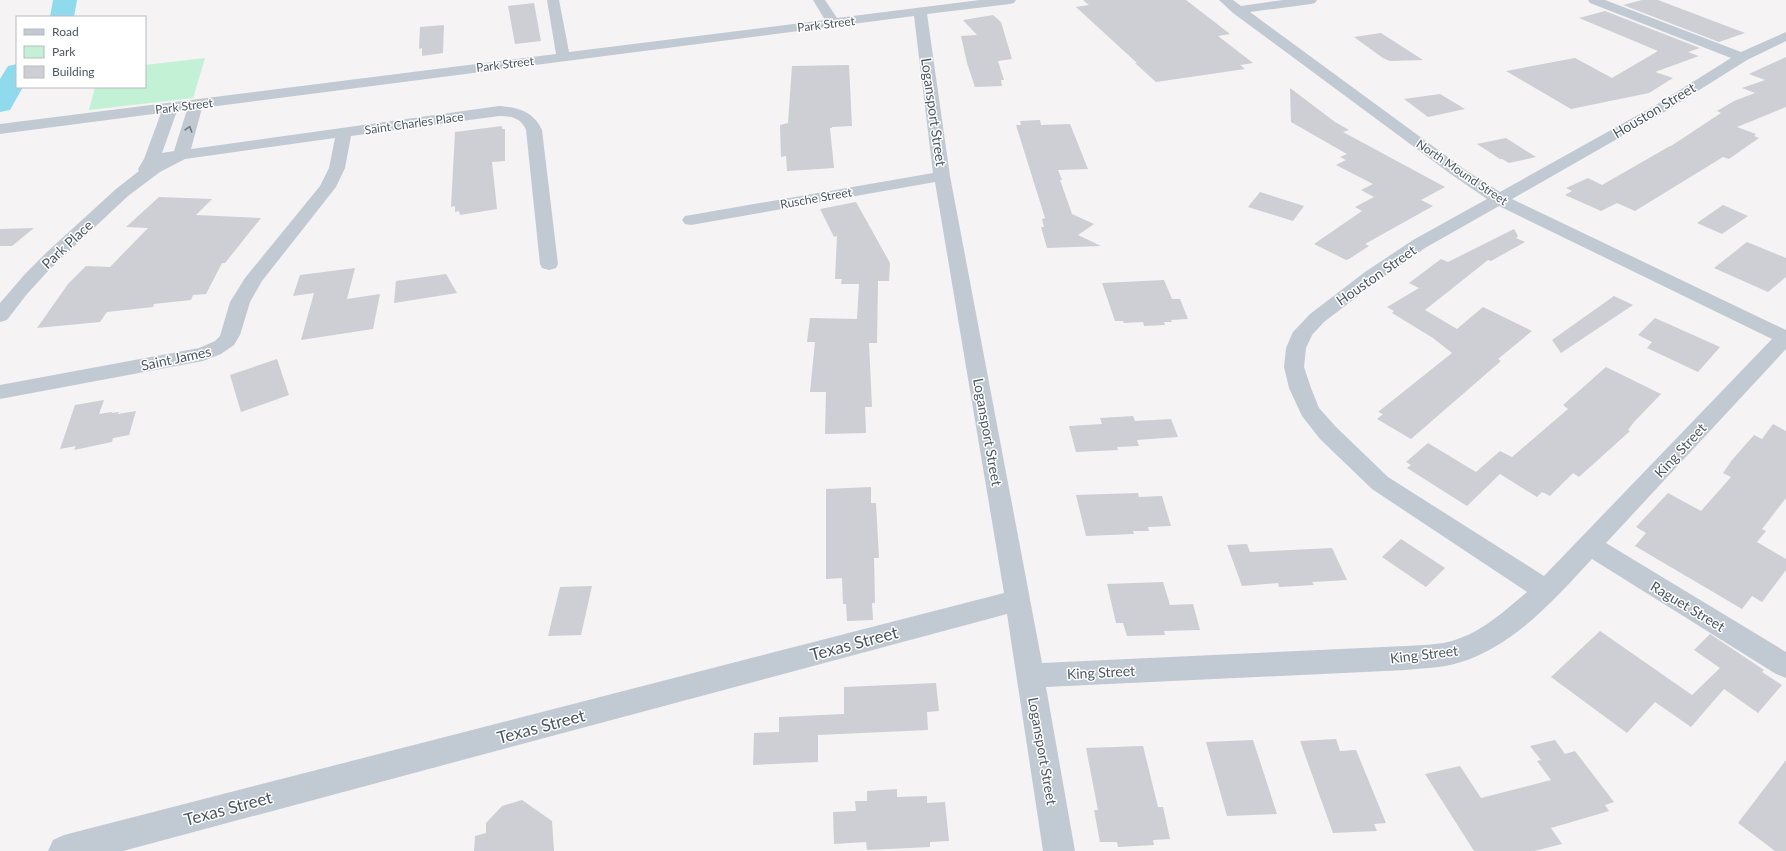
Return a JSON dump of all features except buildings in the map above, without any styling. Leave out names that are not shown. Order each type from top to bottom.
[{"type":"street","points":[[553,0],[563,57]]},
{"type":"street","points":[[819,0],[834,23]]},
{"type":"street","name":"Park Street","points":[[0,129],[1010,0]]},
{"type":"street","name":"North Mound Street","points":[[1225,0],[1458,172],[1498,199],[1786,338]]},
{"type":"street","points":[[1238,10],[1311,0]]},
{"type":"street","points":[[1594,0],[1742,57]]},
{"type":"street","name":"Logansport Street","points":[[920,12],[942,176],[1018,600],[1059,851]]},
{"type":"street","name":"Houston Street","points":[[1546,591],[1374,478],[1333,438],[1310,411],[1300,388],[1294,367],[1296,348],[1303,332],[1317,318],[1372,276],[1419,244],[1661,108],[1742,57],[1786,36]]},
{"type":"street","points":[[181,155],[196,104]]},
{"type":"street","name":"Park Place","points":[[140,177],[152,159],[171,108]]},
{"type":"street","name":"Saint Charles Place","points":[[152,159],[499,111],[512,112],[525,117],[530,121],[534,130],[549,264]]},
{"type":"street","name":"Saint James","points":[[0,392],[203,354],[216,350],[224,344],[233,331],[244,293],[254,278],[328,186],[337,168],[344,132]]},
{"type":"street","name":"Park Place","points":[[0,316],[51,257],[140,177],[160,164],[181,155]]},
{"type":"street","name":"Rusche Street","points":[[691,220],[942,176]]},
{"type":"street","name":"King Street","points":[[1030,676],[1406,658],[1463,649],[1511,623],[1546,591],[1786,338]]},
{"type":"street","name":"Raguet Street","points":[[1589,545],[1786,666]]},
{"type":"street","name":"Texas Street","points":[[64,851],[1018,600]]},
{"type":"green space","points":[[205,58],[193,98],[89,110],[95,88],[146,88],[146,65]]},
{"type":"waterway","points":[[62,16],[65,0]]},
{"type":"waterway","points":[[0,104],[16,74]]}]
